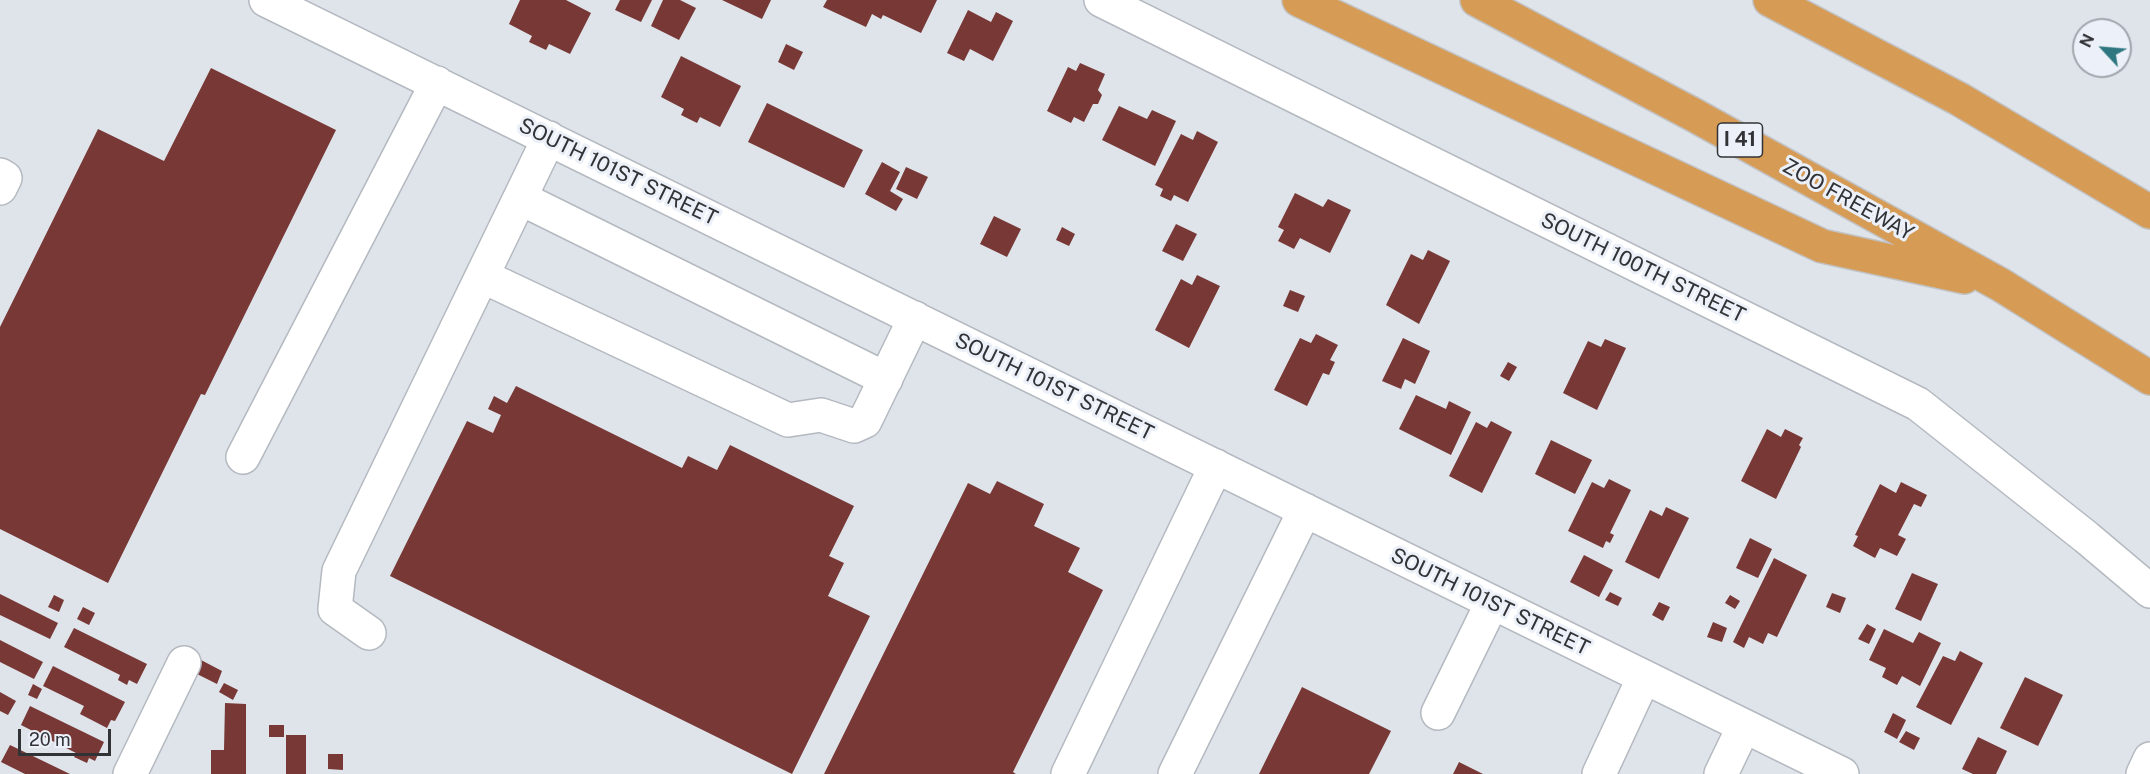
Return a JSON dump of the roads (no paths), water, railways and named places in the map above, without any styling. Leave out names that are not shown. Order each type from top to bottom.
[{"type":"highway","points":[[1299,0],[1822,246],[2001,285]]},
{"type":"highway","name":"ZOO FREEWAY","points":[[1477,0],[1694,115],[2001,285],[2150,378]]},
{"type":"highway","points":[[1771,0],[1959,99],[2150,212]]},
{"type":"street","name":"SOUTH 101ST STREET","points":[[267,0],[316,11],[437,83],[1842,774]]},
{"type":"street","name":"SOUTH 100TH STREET","points":[[1101,0],[1918,404],[2086,537],[2150,591]]},
{"type":"street","points":[[243,457],[437,83]]},
{"type":"street","points":[[369,633],[335,609],[339,571],[549,138]]},
{"type":"street","points":[[0,176],[5,178],[0,188]]},
{"type":"street","points":[[520,198],[886,379]]},
{"type":"street","points":[[482,276],[789,420],[821,415],[854,426],[865,421],[915,318]]},
{"type":"street","points":[[1069,774],[1216,466]]},
{"type":"street","points":[[1175,774],[1305,510]]},
{"type":"street","points":[[1438,713],[1492,603]]},
{"type":"street","points":[[130,774],[184,663]]},
{"type":"street","points":[[1599,774],[1644,677]]},
{"type":"street","points":[[1721,774],[1744,726]]},
{"type":"street","points":[[2143,774],[2150,759]]}]
